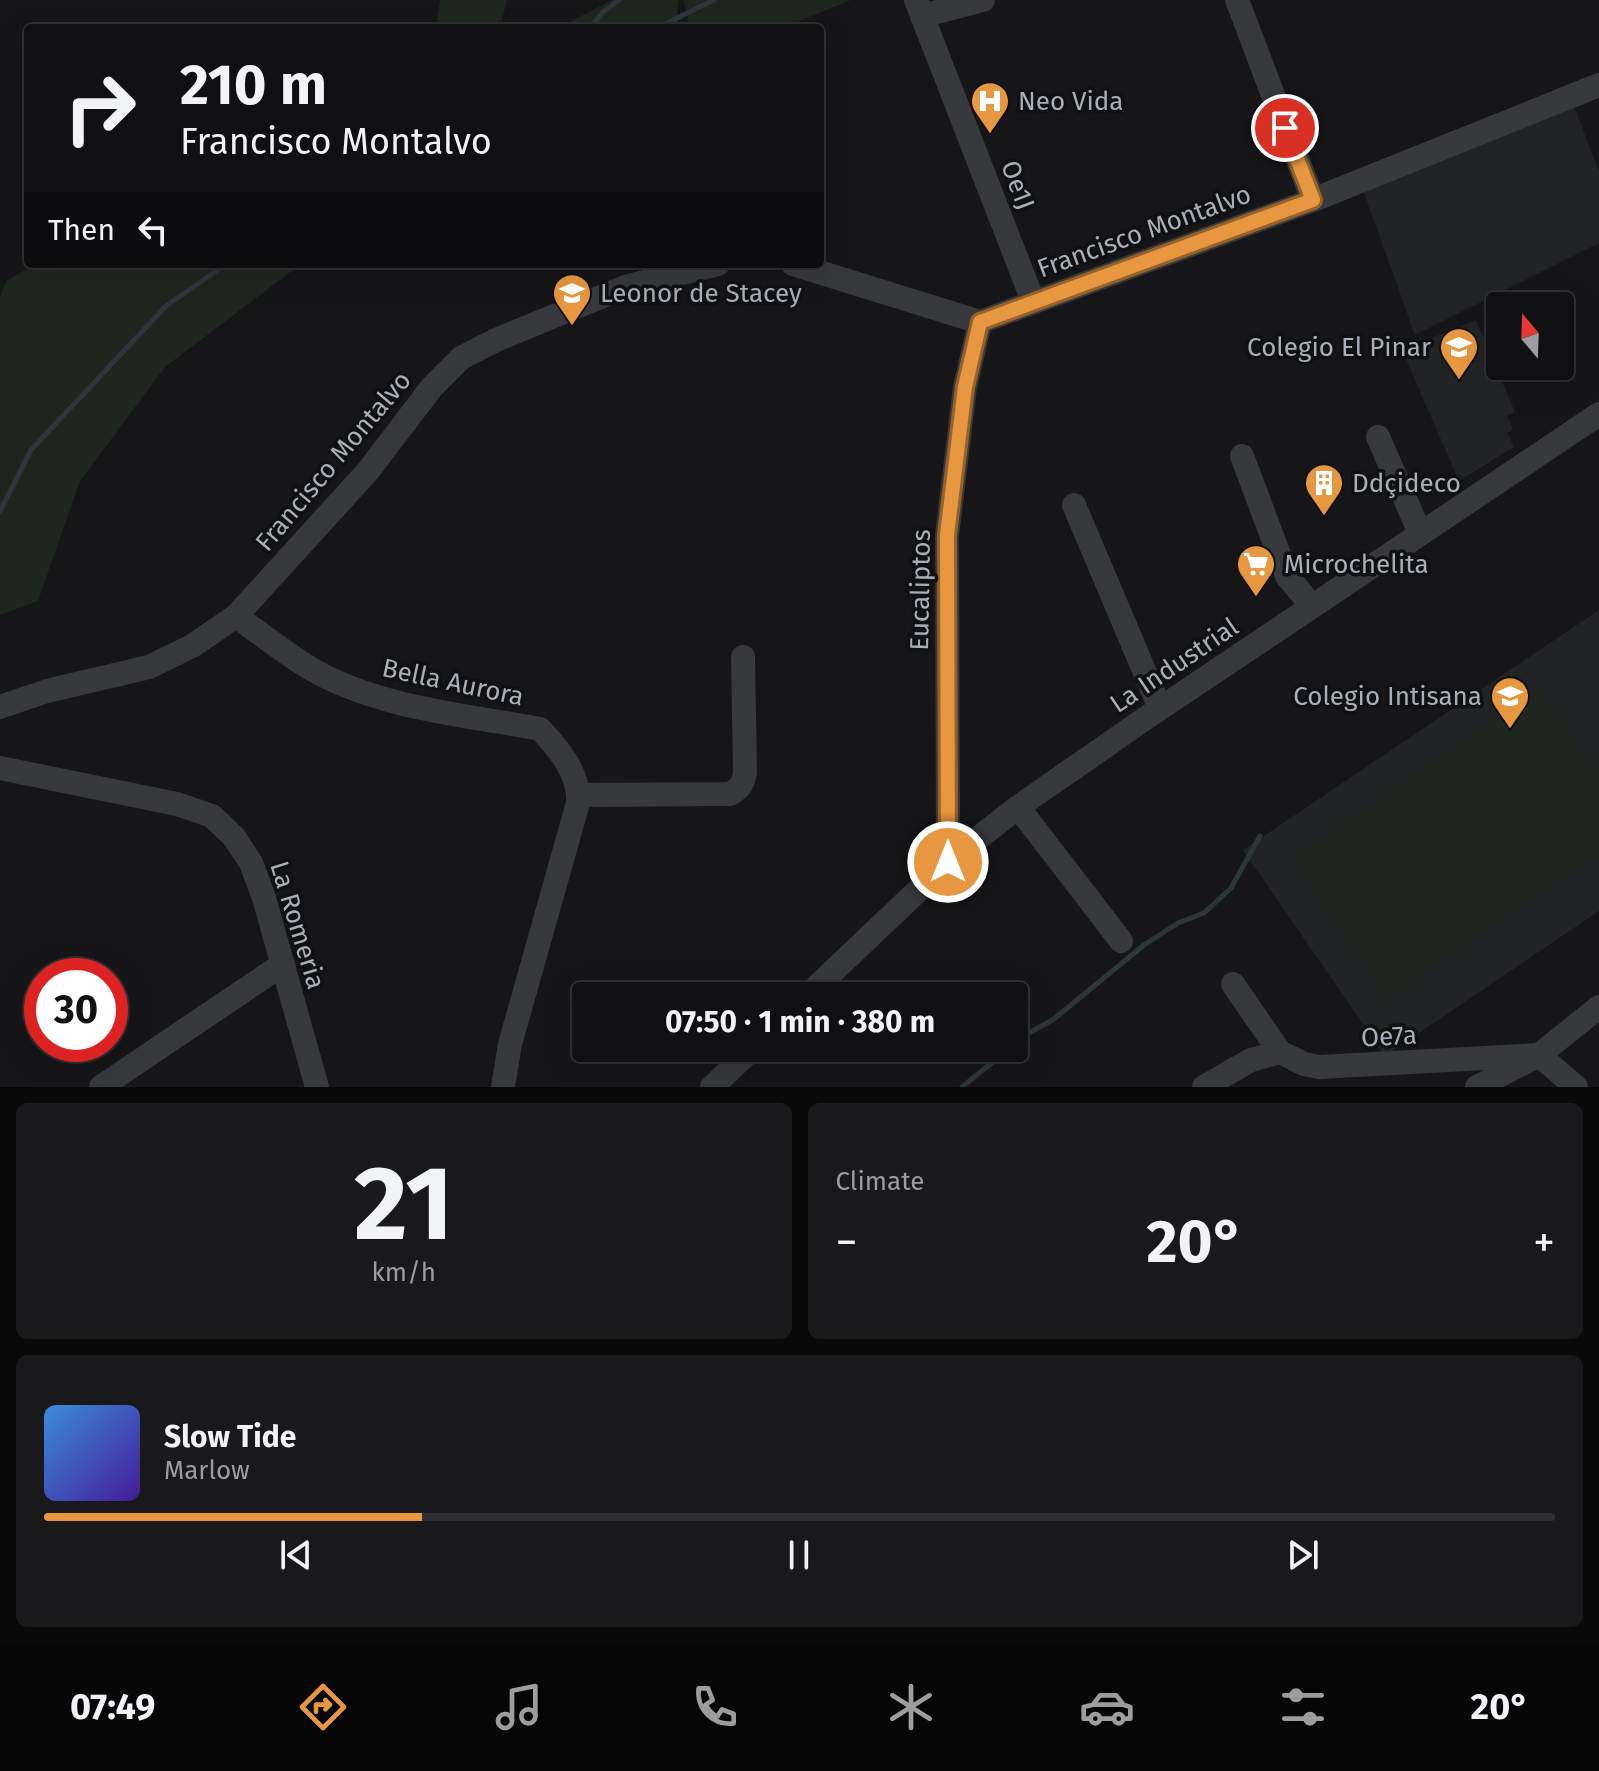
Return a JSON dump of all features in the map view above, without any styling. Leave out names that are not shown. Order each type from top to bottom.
[{"type":"street","points":[[919,8],[983,0]]},
{"type":"street","points":[[1237,0],[1313,200]]},
{"type":"street","name":"Oe1J","points":[[919,8],[1033,301]]},
{"type":"street","name":"Francisco Montalvo","points":[[980,322],[1313,200],[1597,91]]},
{"type":"street","name":"Francisco Montalvo","points":[[0,707],[47,691],[149,667],[192,646],[236,616],[368,471],[432,387],[461,358],[496,340],[625,287],[702,268]]},
{"type":"street","points":[[806,268],[980,322]]},
{"type":"street","name":"Eucaliptos","points":[[948,862],[947,535],[965,387],[980,322]]},
{"type":"street","name":"La Industrial","points":[[822,982],[948,862],[1018,807],[1160,708],[1599,414]]},
{"type":"street","points":[[1378,437],[1420,533]]},
{"type":"street","points":[[1242,456],[1287,576],[1312,606]]},
{"type":"street","points":[[1074,505],[1160,708]]},
{"type":"street","name":"Bella Aurora","points":[[236,616],[311,669],[348,687],[389,700],[540,729],[558,747],[573,775],[578,795]]},
{"type":"street","points":[[503,1087],[510,1044],[578,795],[730,794],[737,790],[745,779],[743,657]]},
{"type":"street","name":"La Romeria","points":[[0,768],[177,804],[212,816],[234,837],[251,863],[317,1087]]},
{"type":"street","points":[[1018,807],[1121,941]]},
{"type":"street","points":[[101,1087],[283,964]]},
{"type":"street","points":[[1204,1087],[1251,1060],[1280,1052],[1233,984]]},
{"type":"street","points":[[1477,1087],[1539,1055],[1599,1007]]},
{"type":"street","name":"Oe7a","points":[[1280,1052],[1304,1064],[1319,1067],[1539,1055]]},
{"type":"street","points":[[1539,1055],[1576,1087]]},
{"type":"street","points":[[712,1087],[738,1062]]},
{"type":"shaded area","points":[[440,0],[507,0],[501,24],[437,24]]},
{"type":"shaded area","points":[[612,0],[678,0],[677,24],[566,24]]},
{"type":"shaded area","points":[[684,0],[851,0],[792,24],[688,24]]},
{"type":"shaded area","points":[[1574,106],[1599,172],[1599,243],[1501,292],[1486,292],[1486,300],[1415,335],[1363,190]]},
{"type":"shaded area","points":[[30,268],[296,268],[165,367],[80,481],[38,601],[0,615],[0,297],[6,281]]},
{"type":"shaded area","name":"Colegio El Pinar","points":[[1476,320],[1486,344],[1486,380],[1501,380],[1515,412],[1507,416],[1513,430],[1507,433],[1514,447],[1459,481],[1402,350]]},
{"type":"shaded area","name":"Colegio Intisana","points":[[1599,610],[1599,911],[1385,1056],[1243,850]]},
{"type":"shaded area","points":[[1540,690],[1599,777],[1599,853],[1387,997],[1292,859]]},
{"type":"waterway","points":[[593,24],[619,0]]},
{"type":"waterway","points":[[665,24],[714,0]]},
{"type":"waterway","points":[[0,511],[31,450],[166,306],[220,268]]},
{"type":"waterway","points":[[1028,1033],[1054,1019],[1144,945],[1178,923],[1204,913],[1231,888],[1260,836]]},
{"type":"waterway","points":[[962,1087],[993,1062]]},
{"type":"place","name":"Neo Vida","points":[[990,135]]},
{"type":"place","name":"Leonor de Stacey","points":[[572,327]]},
{"type":"place","name":"Colegio El Pinar","points":[[1459,381]]},
{"type":"place","name":"Ddçideco","points":[[1324,517]]},
{"type":"place","name":"Microchelita","points":[[1256,598]]},
{"type":"place","name":"Colegio Intisana","points":[[1510,730]]},
{"type":"route","points":[[948,862],[947,535],[965,387],[980,322],[1313,200],[1285,128]]}]
